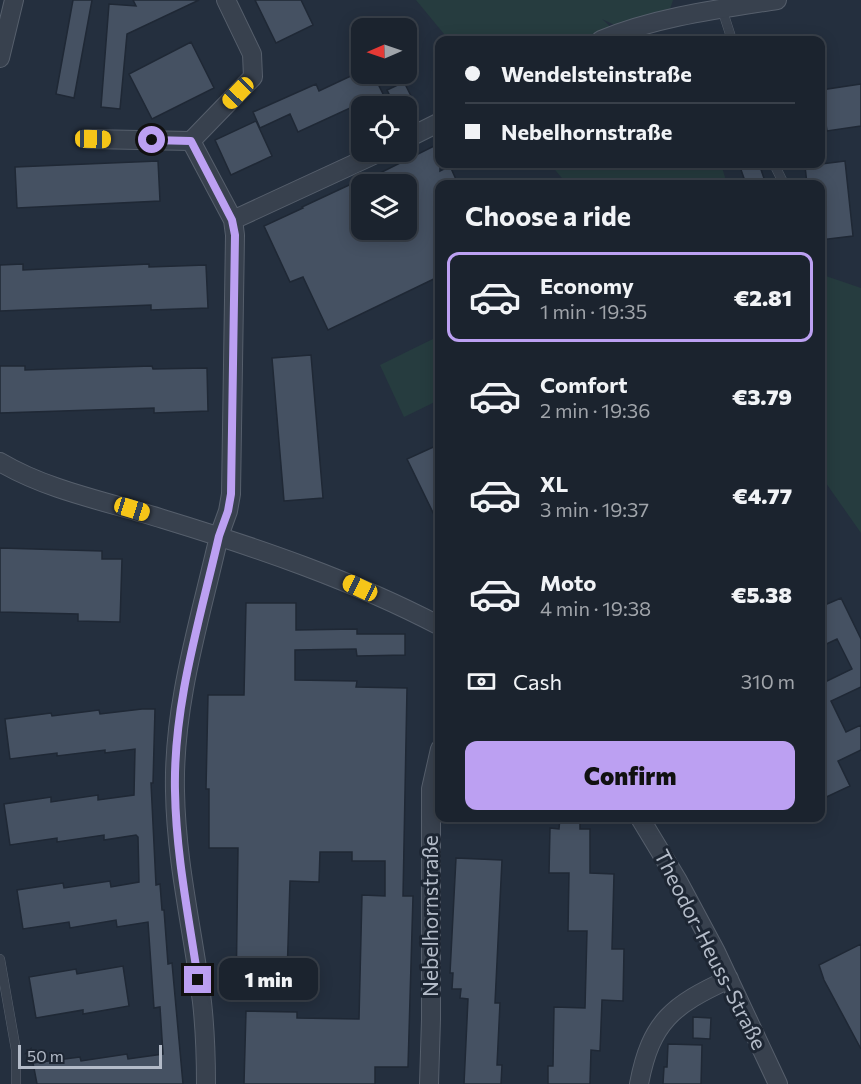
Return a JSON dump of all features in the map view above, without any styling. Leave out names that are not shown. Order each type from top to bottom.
[{"type":"street","points":[[0,58],[14,0]]},
{"type":"street","points":[[88,139],[191,141],[254,77],[252,54],[226,0]]},
{"type":"street","points":[[613,36],[636,28],[747,2],[777,0]]},
{"type":"street","points":[[417,134],[435,124]]},
{"type":"street","points":[[191,141],[232,220],[235,290],[231,494],[219,536],[182,700],[175,789],[178,843],[202,1004],[207,1084]]},
{"type":"street","points":[[232,220],[359,162]]},
{"type":"street","points":[[0,462],[17,472],[66,490],[219,536],[344,580],[435,624]]},
{"type":"street","name":"Nebelhornstraße","points":[[429,1084],[431,789],[435,771]]},
{"type":"street","name":"Theodor-Heuss-Straße","points":[[641,822],[678,881],[729,979],[778,1084]]},
{"type":"street","points":[[639,1084],[642,1065],[656,1030],[672,1011],[729,979]]},
{"type":"lane","points":[[722,9],[731,36]]},
{"type":"lane","points":[[0,959],[16,1050],[16,1084]]},
{"type":"green space","points":[[416,0],[673,0],[669,12],[617,26],[602,19],[614,30],[648,36],[446,36]]},
{"type":"green space","points":[[553,168],[722,168],[726,180],[564,180]]},
{"type":"green space","points":[[825,276],[861,288],[861,533],[825,482]]},
{"type":"green space","points":[[435,338],[435,402],[404,417],[380,365]]},
{"type":"building","points":[[73,0],[92,0],[74,98],[56,94]]},
{"type":"building","points":[[133,0],[199,0],[127,34],[120,109],[101,107],[109,4],[136,6]]},
{"type":"building","points":[[255,0],[301,0],[313,25],[276,43]]},
{"type":"building","points":[[191,42],[214,88],[152,119],[129,74]]},
{"type":"building","points":[[351,76],[351,84],[378,84],[384,96],[351,96],[351,111],[350,108],[298,132],[290,114],[260,128],[253,112],[316,84],[319,91]]},
{"type":"building","points":[[405,84],[411,96],[390,96],[387,90]]},
{"type":"building","points":[[861,84],[861,126],[827,131],[825,89]]},
{"type":"building","points":[[256,121],[272,156],[231,175],[215,140]]},
{"type":"building","points":[[435,146],[435,168],[440,168],[440,171],[451,168],[456,180],[435,180],[435,278],[328,330],[303,277],[290,282],[264,226],[351,184],[351,240],[417,240],[417,174],[378,174],[402,162],[417,162],[417,154]]},
{"type":"building","points":[[158,161],[160,201],[17,208],[15,167]]},
{"type":"building","points":[[845,161],[853,236],[825,239],[825,180],[807,180],[805,168],[825,168],[825,164]]},
{"type":"building","points":[[740,168],[760,168],[765,180],[745,180]]},
{"type":"building","points":[[23,264],[23,270],[149,264],[149,267],[206,265],[208,308],[151,310],[151,305],[0,311],[0,265]]},
{"type":"building","points":[[311,355],[323,498],[284,501],[272,358]]},
{"type":"building","points":[[0,366],[25,366],[25,370],[152,366],[153,369],[207,368],[208,411],[154,413],[154,408],[0,413]]},
{"type":"building","points":[[435,446],[435,517],[407,459]]},
{"type":"building","points":[[0,548],[102,551],[102,559],[122,559],[120,622],[78,621],[78,614],[0,612]]},
{"type":"building","points":[[841,598],[861,639],[861,687],[831,701],[846,732],[861,725],[861,750],[838,761],[850,786],[825,798],[825,682],[852,669],[837,639],[825,645],[825,605]]},
{"type":"building","points":[[246,603],[296,603],[296,630],[357,629],[357,634],[405,634],[405,655],[357,656],[356,649],[295,650],[295,680],[357,681],[356,687],[407,688],[403,896],[413,896],[408,1067],[375,1067],[375,1084],[244,1084],[246,1011],[297,1012],[297,1018],[359,1019],[362,895],[385,896],[385,861],[352,861],[352,852],[320,852],[319,882],[290,881],[287,977],[254,976],[254,999],[236,999],[238,848],[209,848],[209,789],[206,789],[208,695],[244,695]]},
{"type":"building","points":[[155,709],[153,783],[151,783],[156,885],[160,884],[162,910],[164,910],[168,964],[172,963],[183,1084],[37,1084],[33,1063],[80,1057],[81,1061],[127,1054],[128,1059],[163,1054],[160,1007],[154,1008],[148,922],[117,927],[116,920],[70,928],[69,922],[23,929],[17,890],[63,883],[64,888],[110,881],[111,887],[139,882],[138,837],[136,835],[104,840],[104,835],[57,842],[57,838],[10,845],[4,804],[51,797],[51,802],[98,795],[98,800],[134,795],[135,749],[57,756],[57,753],[10,759],[5,719],[51,713],[52,716],[99,710],[100,714]]},
{"type":"building","points":[[560,822],[580,822],[580,829],[590,829],[590,873],[614,874],[612,949],[624,949],[623,1001],[602,1000],[600,1051],[591,1050],[590,1084],[548,1084],[548,1066],[553,1066],[554,1007],[585,1008],[587,931],[568,931],[569,873],[549,873],[550,828],[559,829]]},
{"type":"building","points":[[456,858],[502,860],[495,1003],[500,1003],[497,1065],[502,1065],[501,1084],[464,1084],[468,999],[460,998],[461,989],[452,989],[453,973],[450,973]]},
{"type":"building","points":[[861,944],[861,1049],[824,980],[819,965]]},
{"type":"building","points":[[123,966],[129,1006],[83,1014],[83,1010],[36,1018],[29,977],[76,969],[77,974]]},
{"type":"building","points":[[693,1017],[711,1018],[710,1039],[693,1038]]},
{"type":"building","points":[[668,1044],[702,1045],[701,1084],[663,1084],[664,1067],[667,1067]]},
{"type":"route","points":[[152,140],[191,141],[232,220],[235,235],[231,494],[219,536],[182,700],[177,744],[175,789],[177,833],[198,980]]}]
